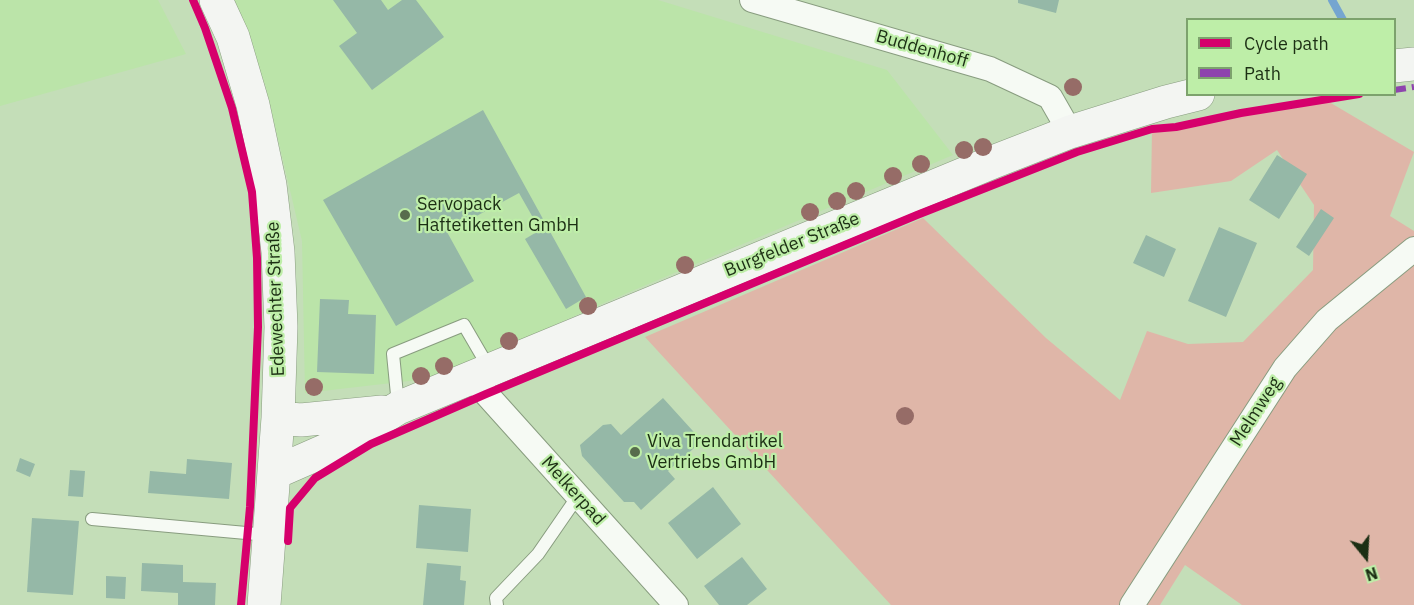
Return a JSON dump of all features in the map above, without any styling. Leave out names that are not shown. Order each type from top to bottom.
[{"type":"street","name":"Edewechter Straße","points":[[216,0],[233,37],[253,105],[270,185],[278,252],[281,327],[278,418],[264,605]]},
{"type":"street","name":"Buddenhoff","points":[[752,0],[990,69],[1050,97],[1070,132]]},
{"type":"street","points":[[1396,66],[1414,64]]},
{"type":"street","name":"Burgfelder Straße","points":[[274,473],[340,444],[394,409],[481,373],[1070,132],[1190,96]]},
{"type":"street","name":"Melmweg","points":[[1132,605],[1285,368],[1327,320],[1414,249]]},
{"type":"street","name":"Melkerpad","points":[[481,373],[578,496],[676,605]]},
{"type":"street","name":"Burgfelder Straße","points":[[278,418],[301,420],[394,409]]},
{"type":"lane","points":[[394,409],[393,354],[464,325],[481,373]]},
{"type":"lane","points":[[497,605],[496,598],[538,554],[578,496]]},
{"type":"lane","points":[[92,519],[269,535]]},
{"type":"shaded area","points":[[0,0],[158,0],[186,54],[0,106]]},
{"type":"shaded area","points":[[231,0],[658,0],[887,70],[953,155],[606,302],[435,378],[305,393],[302,241],[265,84]]},
{"type":"shaded area","points":[[1324,99],[1414,152],[1390,216],[1414,231],[1414,605],[1242,605],[1185,565],[1160,605],[891,605],[645,337],[923,218],[1046,338],[1120,400],[1147,331],[1188,344],[1243,342],[1313,270],[1314,205],[1277,150],[1231,181],[1151,193],[1152,129],[1176,127]]},
{"type":"building","points":[[333,0],[381,0],[388,10],[402,0],[416,0],[444,37],[372,90],[339,46],[357,33]]},
{"type":"building","points":[[1018,0],[1059,0],[1056,13],[1018,3]]},
{"type":"building","name":"Servopack Haftetiketten GmbH","points":[[483,110],[586,297],[566,309],[525,239],[540,230],[519,193],[447,232],[474,281],[396,326],[323,200]]},
{"type":"building","points":[[1277,155],[1307,174],[1279,219],[1249,200]]},
{"type":"building","points":[[1321,209],[1334,218],[1309,256],[1296,247]]},
{"type":"building","points":[[1219,227],[1257,243],[1226,317],[1188,301]]},
{"type":"building","points":[[1146,235],[1176,249],[1164,277],[1133,263]]},
{"type":"building","points":[[320,299],[349,300],[348,314],[376,315],[374,374],[317,372]]},
{"type":"building","name":"Viva Trendartikel Vertriebs GmbH","points":[[663,398],[702,441],[668,471],[675,479],[641,510],[634,502],[624,502],[582,456],[580,445],[603,425],[611,424],[621,435]]},
{"type":"building","points":[[20,458],[35,464],[30,477],[16,471]]},
{"type":"building","points":[[187,459],[232,463],[229,499],[148,493],[150,471],[186,474]]},
{"type":"building","points":[[70,470],[85,471],[83,497],[68,496]]},
{"type":"building","points":[[713,487],[741,524],[697,559],[668,523]]},
{"type":"building","points":[[419,505],[471,509],[468,552],[416,548]]},
{"type":"building","points":[[32,518],[79,521],[73,595],[27,592]]},
{"type":"building","points":[[742,557],[767,589],[747,605],[719,605],[704,586]]},
{"type":"building","points":[[142,563],[183,565],[183,582],[216,583],[215,605],[178,605],[178,593],[141,591]]},
{"type":"building","points":[[427,563],[461,566],[460,580],[466,581],[464,605],[423,605]]},
{"type":"building","points":[[106,576],[126,577],[125,599],[106,598]]},
{"type":"waterway","points":[[1332,0],[1342,18]]},
{"type":"marked path","points":[[1396,90],[1414,87]]},
{"type":"cycle path","points":[[193,0],[232,108],[252,192],[257,258],[258,327],[250,507],[241,605]]},
{"type":"cycle path","points":[[288,541],[290,508],[315,478],[371,444],[486,394],[917,215],[1077,152],[1152,129],[1176,127],[1241,113],[1347,96]]},
{"type":"place","name":"Servopack Haftetiketten GmbH","points":[[405,215]]},
{"type":"place","name":"Viva Trendartikel Vertriebs GmbH","points":[[635,452]]}]
